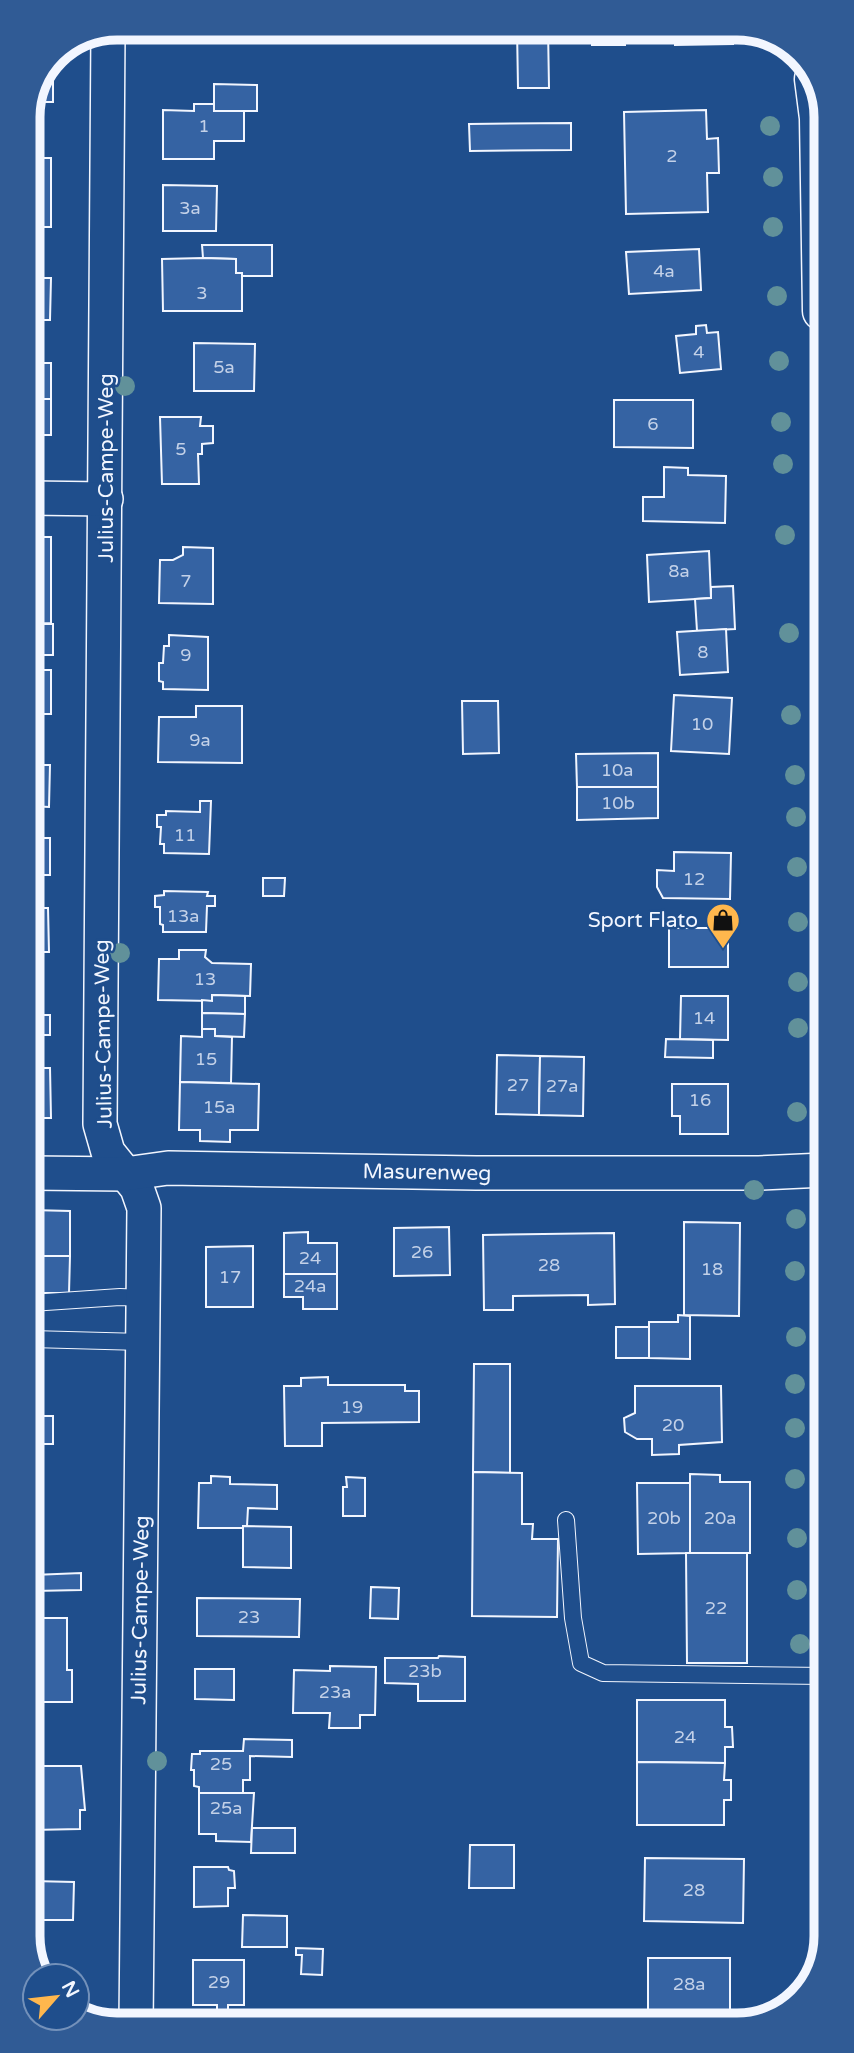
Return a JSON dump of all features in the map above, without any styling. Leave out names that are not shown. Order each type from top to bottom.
[{"type":"street","name":"Julius-Campe-Weg","points":[[108,41],[100,1124],[108,1152],[137,1188],[144,1208],[136,2013]]},
{"type":"street","points":[[40,498],[106,499]]},
{"type":"street","name":"Masurenweg","points":[[40,1173],[125,1174],[168,1168],[638,1173],[814,1170]]},
{"type":"lane","points":[[40,1302],[143,1298]]},
{"type":"lane","points":[[40,1339],[142,1342]]},
{"type":"lane","points":[[566,1520],[573,1618],[581,1663],[603,1674],[814,1676]]},
{"type":"building","points":[[517,40],[548,40],[549,88],[518,88]]},
{"type":"building","points":[[592,40],[625,40],[625,45],[592,45]]},
{"type":"building","points":[[675,40],[733,40],[733,44],[675,45]]},
{"type":"building","points":[[53,75],[53,102],[42,102]]},
{"type":"building","points":[[214,84],[257,85],[257,111],[214,111]]},
{"type":"building","points":[[194,104],[214,104],[214,111],[244,111],[244,141],[214,141],[214,159],[163,159],[163,110],[194,111]]},
{"type":"building","points":[[706,110],[707,139],[718,138],[719,173],[707,173],[708,212],[626,214],[624,112]]},
{"type":"building","points":[[571,123],[571,150],[470,151],[469,124]]},
{"type":"building","points":[[40,158],[51,158],[51,227],[40,227]]},
{"type":"building","points":[[163,185],[217,186],[216,231],[163,231]]},
{"type":"building","points":[[202,245],[272,245],[272,276],[242,276],[242,273],[236,273],[236,259],[203,258]]},
{"type":"building","points":[[699,249],[701,290],[629,294],[626,252]]},
{"type":"building","points":[[162,259],[236,259],[236,273],[242,273],[242,311],[163,311]]},
{"type":"building","points":[[40,278],[51,278],[50,320],[40,320]]},
{"type":"building","points":[[706,325],[707,333],[718,332],[721,369],[680,373],[676,336],[696,334],[696,326]]},
{"type":"building","points":[[194,343],[255,344],[254,391],[194,391]]},
{"type":"building","points":[[40,363],[51,363],[51,399],[40,399]]},
{"type":"building","points":[[40,399],[51,399],[51,435],[40,435]]},
{"type":"building","points":[[614,400],[693,400],[693,448],[614,447]]},
{"type":"building","points":[[160,417],[201,417],[200,426],[213,426],[213,443],[202,444],[202,454],[198,454],[199,484],[162,484]]},
{"type":"building","points":[[664,467],[688,468],[688,475],[726,476],[725,523],[643,521],[643,497],[664,497]]},
{"type":"building","points":[[40,537],[51,537],[51,623],[40,624]]},
{"type":"building","points":[[183,547],[213,548],[213,604],[159,603],[160,560],[173,560],[183,555]]},
{"type":"building","points":[[709,551],[711,598],[649,602],[647,555]]},
{"type":"building","points":[[733,586],[735,629],[697,631],[695,599],[711,598],[711,587]]},
{"type":"building","points":[[40,624],[53,624],[53,655],[40,655]]},
{"type":"building","points":[[726,629],[728,672],[680,675],[677,632]]},
{"type":"building","points":[[169,635],[208,637],[208,690],[163,689],[163,682],[159,681],[159,663],[163,663],[164,646],[169,646]]},
{"type":"building","points":[[40,670],[51,670],[51,714],[40,714]]},
{"type":"building","points":[[674,695],[732,698],[729,754],[671,751]]},
{"type":"building","points":[[462,701],[498,701],[499,753],[463,754]]},
{"type":"building","points":[[196,706],[242,706],[242,763],[158,762],[159,717],[196,717]]},
{"type":"building","points":[[658,753],[658,787],[577,787],[576,754]]},
{"type":"building","points":[[40,765],[50,765],[49,807],[40,807]]},
{"type":"building","points":[[577,787],[658,787],[658,818],[577,820]]},
{"type":"building","points":[[200,801],[211,801],[209,854],[164,853],[164,844],[160,844],[161,827],[157,827],[157,815],[166,815],[166,811],[200,812]]},
{"type":"building","points":[[40,838],[50,838],[50,875],[40,875]]},
{"type":"building","points":[[674,852],[731,853],[730,899],[663,898],[657,887],[657,870],[674,871]]},
{"type":"building","points":[[263,878],[285,878],[284,896],[263,896]]},
{"type":"building","points":[[164,891],[208,892],[207,896],[215,896],[215,906],[207,906],[206,932],[163,932],[160,907],[155,907],[155,896],[164,895]]},
{"type":"building","points":[[40,908],[48,908],[49,952],[40,952]]},
{"type":"building","points":[[669,928],[728,928],[728,967],[669,967]]},
{"type":"building","points":[[179,950],[206,950],[205,957],[212,963],[251,964],[250,996],[212,995],[212,1001],[158,1000],[159,959],[179,959]]},
{"type":"building","points":[[212,995],[245,996],[245,1014],[202,1013],[202,1000],[212,1001]]},
{"type":"building","points":[[681,996],[728,996],[728,1040],[680,1039]]},
{"type":"building","points":[[202,1013],[245,1014],[244,1037],[215,1036],[215,1029],[202,1029]]},
{"type":"building","points":[[40,1015],[50,1015],[50,1035],[40,1035]]},
{"type":"building","points":[[202,1029],[215,1029],[215,1036],[232,1037],[231,1083],[180,1082],[181,1036],[202,1037]]},
{"type":"building","points":[[666,1039],[713,1040],[713,1058],[665,1057]]},
{"type":"building","points":[[497,1055],[540,1056],[539,1115],[496,1114]]},
{"type":"building","points":[[540,1056],[584,1057],[583,1116],[539,1115]]},
{"type":"building","points":[[40,1068],[50,1068],[51,1118],[40,1118]]},
{"type":"building","points":[[180,1082],[259,1084],[258,1130],[230,1130],[230,1142],[200,1141],[200,1130],[179,1130]]},
{"type":"building","points":[[672,1084],[728,1084],[728,1134],[680,1134],[680,1116],[672,1116]]},
{"type":"building","points":[[40,1210],[70,1211],[70,1256],[40,1256]]},
{"type":"building","points":[[684,1222],[740,1223],[739,1316],[684,1315]]},
{"type":"building","points":[[449,1227],[450,1275],[394,1276],[394,1228]]},
{"type":"building","points":[[308,1232],[308,1243],[337,1243],[337,1274],[284,1274],[284,1233]]},
{"type":"building","points":[[614,1233],[615,1304],[588,1305],[588,1295],[513,1296],[513,1310],[484,1310],[483,1235]]},
{"type":"building","points":[[253,1246],[253,1307],[206,1307],[206,1247]]},
{"type":"building","points":[[40,1256],[70,1256],[69,1293],[40,1293]]},
{"type":"building","points":[[284,1274],[337,1274],[337,1309],[303,1309],[303,1297],[284,1297]]},
{"type":"building","points":[[678,1315],[690,1316],[690,1359],[649,1358],[649,1322],[678,1322]]},
{"type":"building","points":[[616,1327],[649,1327],[649,1358],[616,1358]]},
{"type":"building","points":[[474,1364],[510,1364],[510,1473],[473,1472]]},
{"type":"building","points":[[328,1377],[328,1385],[405,1385],[405,1391],[419,1391],[419,1422],[322,1423],[322,1446],[285,1446],[284,1386],[301,1386],[301,1378]]},
{"type":"building","points":[[635,1386],[721,1386],[722,1442],[679,1445],[679,1454],[652,1455],[652,1439],[637,1439],[625,1432],[624,1418],[635,1413]]},
{"type":"building","points":[[40,1416],[53,1416],[53,1444],[40,1444]]},
{"type":"building","points":[[473,1472],[522,1473],[522,1524],[533,1524],[532,1539],[558,1539],[557,1617],[472,1616]]},
{"type":"building","points":[[690,1474],[720,1475],[720,1482],[750,1482],[750,1553],[690,1553]]},
{"type":"building","points":[[211,1476],[230,1477],[230,1484],[277,1485],[277,1509],[248,1508],[247,1526],[243,1528],[198,1528],[199,1483],[211,1483]]},
{"type":"building","points":[[346,1477],[365,1478],[365,1516],[343,1516],[343,1487],[347,1487]]},
{"type":"building","points":[[637,1483],[690,1483],[690,1553],[638,1554]]},
{"type":"building","points":[[243,1526],[291,1527],[291,1568],[243,1567]]},
{"type":"building","points":[[686,1553],[747,1553],[747,1663],[687,1663]]},
{"type":"building","points":[[81,1573],[81,1590],[40,1591],[40,1575]]},
{"type":"building","points":[[371,1587],[399,1588],[398,1619],[370,1618]]},
{"type":"building","points":[[197,1598],[300,1599],[299,1637],[197,1636]]},
{"type":"building","points":[[40,1618],[67,1618],[67,1670],[72,1670],[72,1702],[40,1702]]},
{"type":"building","points":[[465,1657],[465,1701],[418,1701],[418,1684],[385,1683],[385,1658]]},
{"type":"building","points":[[330,1666],[376,1667],[375,1715],[360,1715],[360,1728],[329,1728],[330,1713],[293,1713],[294,1670],[330,1671]]},
{"type":"building","points":[[195,1669],[234,1669],[234,1700],[195,1699]]},
{"type":"building","points":[[637,1700],[725,1700],[725,1727],[732,1727],[733,1747],[725,1747],[725,1763],[637,1762]]},
{"type":"building","points":[[244,1739],[292,1740],[292,1757],[250,1756],[250,1780],[243,1780],[243,1793],[199,1793],[199,1787],[194,1786],[194,1770],[191,1770],[192,1754],[200,1754],[200,1751],[243,1751]]},
{"type":"building","points":[[637,1762],[725,1763],[724,1780],[731,1780],[731,1800],[724,1800],[724,1825],[637,1825]]},
{"type":"building","points":[[40,1766],[81,1766],[85,1810],[80,1810],[80,1829],[40,1830]]},
{"type":"building","points":[[199,1793],[254,1793],[251,1842],[216,1841],[216,1834],[199,1834]]},
{"type":"building","points":[[252,1828],[295,1828],[295,1853],[251,1853]]},
{"type":"building","points":[[470,1845],[514,1845],[514,1888],[469,1888]]},
{"type":"building","points":[[645,1858],[744,1859],[743,1923],[644,1921]]},
{"type":"building","points":[[194,1867],[228,1867],[234,1871],[235,1888],[228,1888],[228,1906],[194,1907]]},
{"type":"building","points":[[40,1881],[74,1882],[73,1920],[40,1920]]},
{"type":"building","points":[[243,1915],[287,1916],[287,1947],[242,1947]]},
{"type":"building","points":[[296,1948],[323,1949],[322,1975],[301,1974],[302,1955],[296,1955]]},
{"type":"building","points":[[648,1958],[730,1958],[730,2010],[648,2010]]},
{"type":"building","points":[[193,1960],[244,1960],[244,2005],[228,2005],[228,2013],[217,2013],[217,2005],[193,2005]]},
{"type":"building","points":[[648,2010],[732,2010],[732,2013],[648,2013]]},
{"type":"place","name":"Sport Flato","points":[[723,950]]}]
